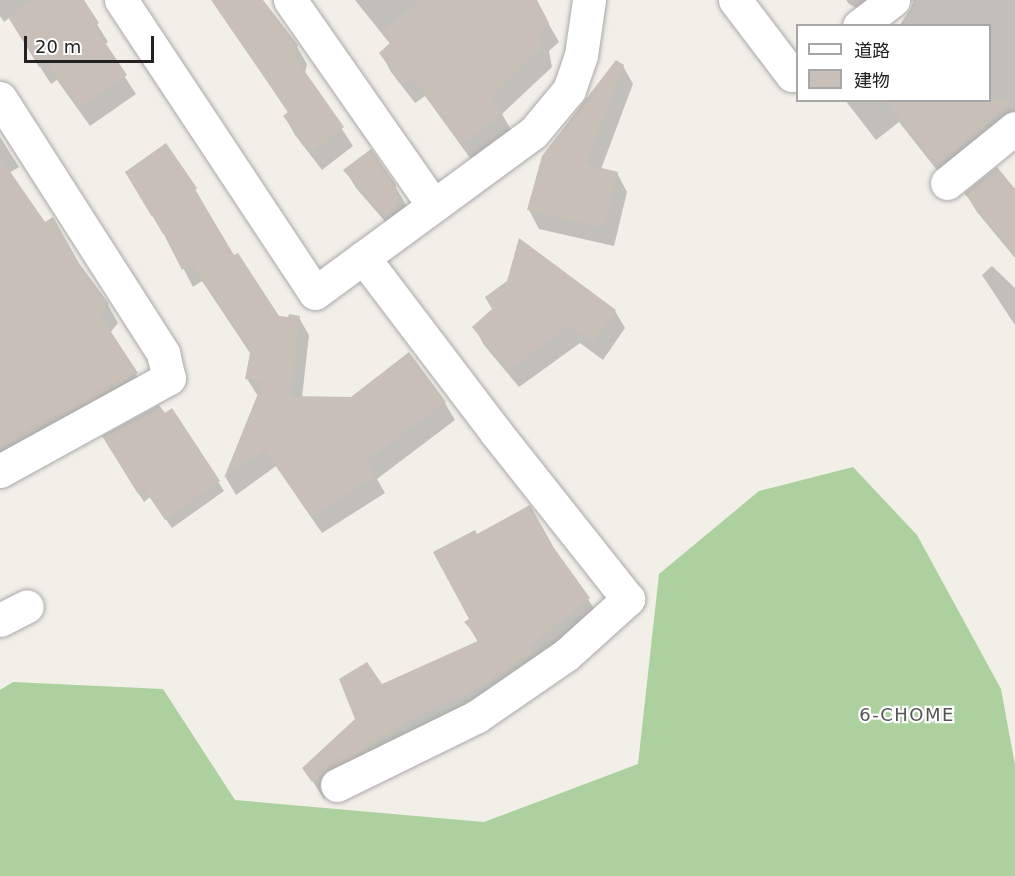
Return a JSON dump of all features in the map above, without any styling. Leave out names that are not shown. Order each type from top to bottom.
[{"type":"street","points":[[121,0],[315,292],[532,133],[569,90],[581,54],[580,7]]},
{"type":"street","points":[[290,0],[433,205]]},
{"type":"street","points":[[735,0],[792,75],[796,73]]},
{"type":"street","points":[[862,24],[893,0]]},
{"type":"street","points":[[0,98],[163,353],[170,378],[0,471]]},
{"type":"street","points":[[947,183],[1015,128]]},
{"type":"street","points":[[337,785],[476,717],[566,655],[628,599],[495,432],[363,257]]},
{"type":"green space","points":[[853,467],[917,535],[1001,689],[1015,765],[1015,876],[0,876],[0,690],[13,682],[163,689],[235,800],[484,822],[638,764],[659,574],[759,491]]},
{"type":"building","points":[[32,0],[84,0],[99,23],[94,26],[127,75],[79,109],[46,62],[39,67],[8,17]]},
{"type":"building","points":[[211,0],[263,0],[298,45],[294,56],[344,127],[311,153],[283,116],[288,112]]},
{"type":"building","points":[[420,0],[537,0],[549,23],[539,32],[542,48],[491,96],[503,114],[462,145],[413,79],[404,86],[379,53],[391,42],[382,31]]},
{"type":"building","points":[[616,60],[624,65],[586,164],[618,172],[604,228],[527,210],[542,156]]},
{"type":"building","points":[[1014,100],[937,167],[887,102]]},
{"type":"building","points":[[166,143],[197,188],[195,190],[234,255],[238,253],[279,316],[288,317],[289,314],[300,316],[291,396],[351,397],[409,352],[446,402],[365,462],[377,475],[311,517],[265,450],[224,478],[263,381],[245,379],[250,353],[191,264],[182,270],[154,215],[152,217],[125,172]]},
{"type":"building","points":[[371,149],[396,185],[397,210],[386,218],[343,170]]},
{"type":"building","points":[[0,157],[45,222],[53,217],[79,263],[109,304],[100,315],[138,373],[0,450]]},
{"type":"building","points":[[997,167],[1015,189],[1015,254],[964,193]]},
{"type":"building","points":[[519,238],[616,310],[593,343],[569,326],[508,371],[472,327],[492,309],[485,297],[507,281]]},
{"type":"building","points":[[159,405],[165,413],[172,408],[220,481],[165,520],[144,489],[138,494],[102,436]]},
{"type":"building","points":[[530,505],[554,548],[590,598],[530,646],[534,653],[473,691],[416,717],[329,768],[312,782],[302,768],[355,719],[339,679],[367,662],[382,684],[480,640],[464,622],[469,619],[433,552],[475,530],[477,534]]},
{"type":"district","name":"6-CHOME","points":[[907,715]]}]
